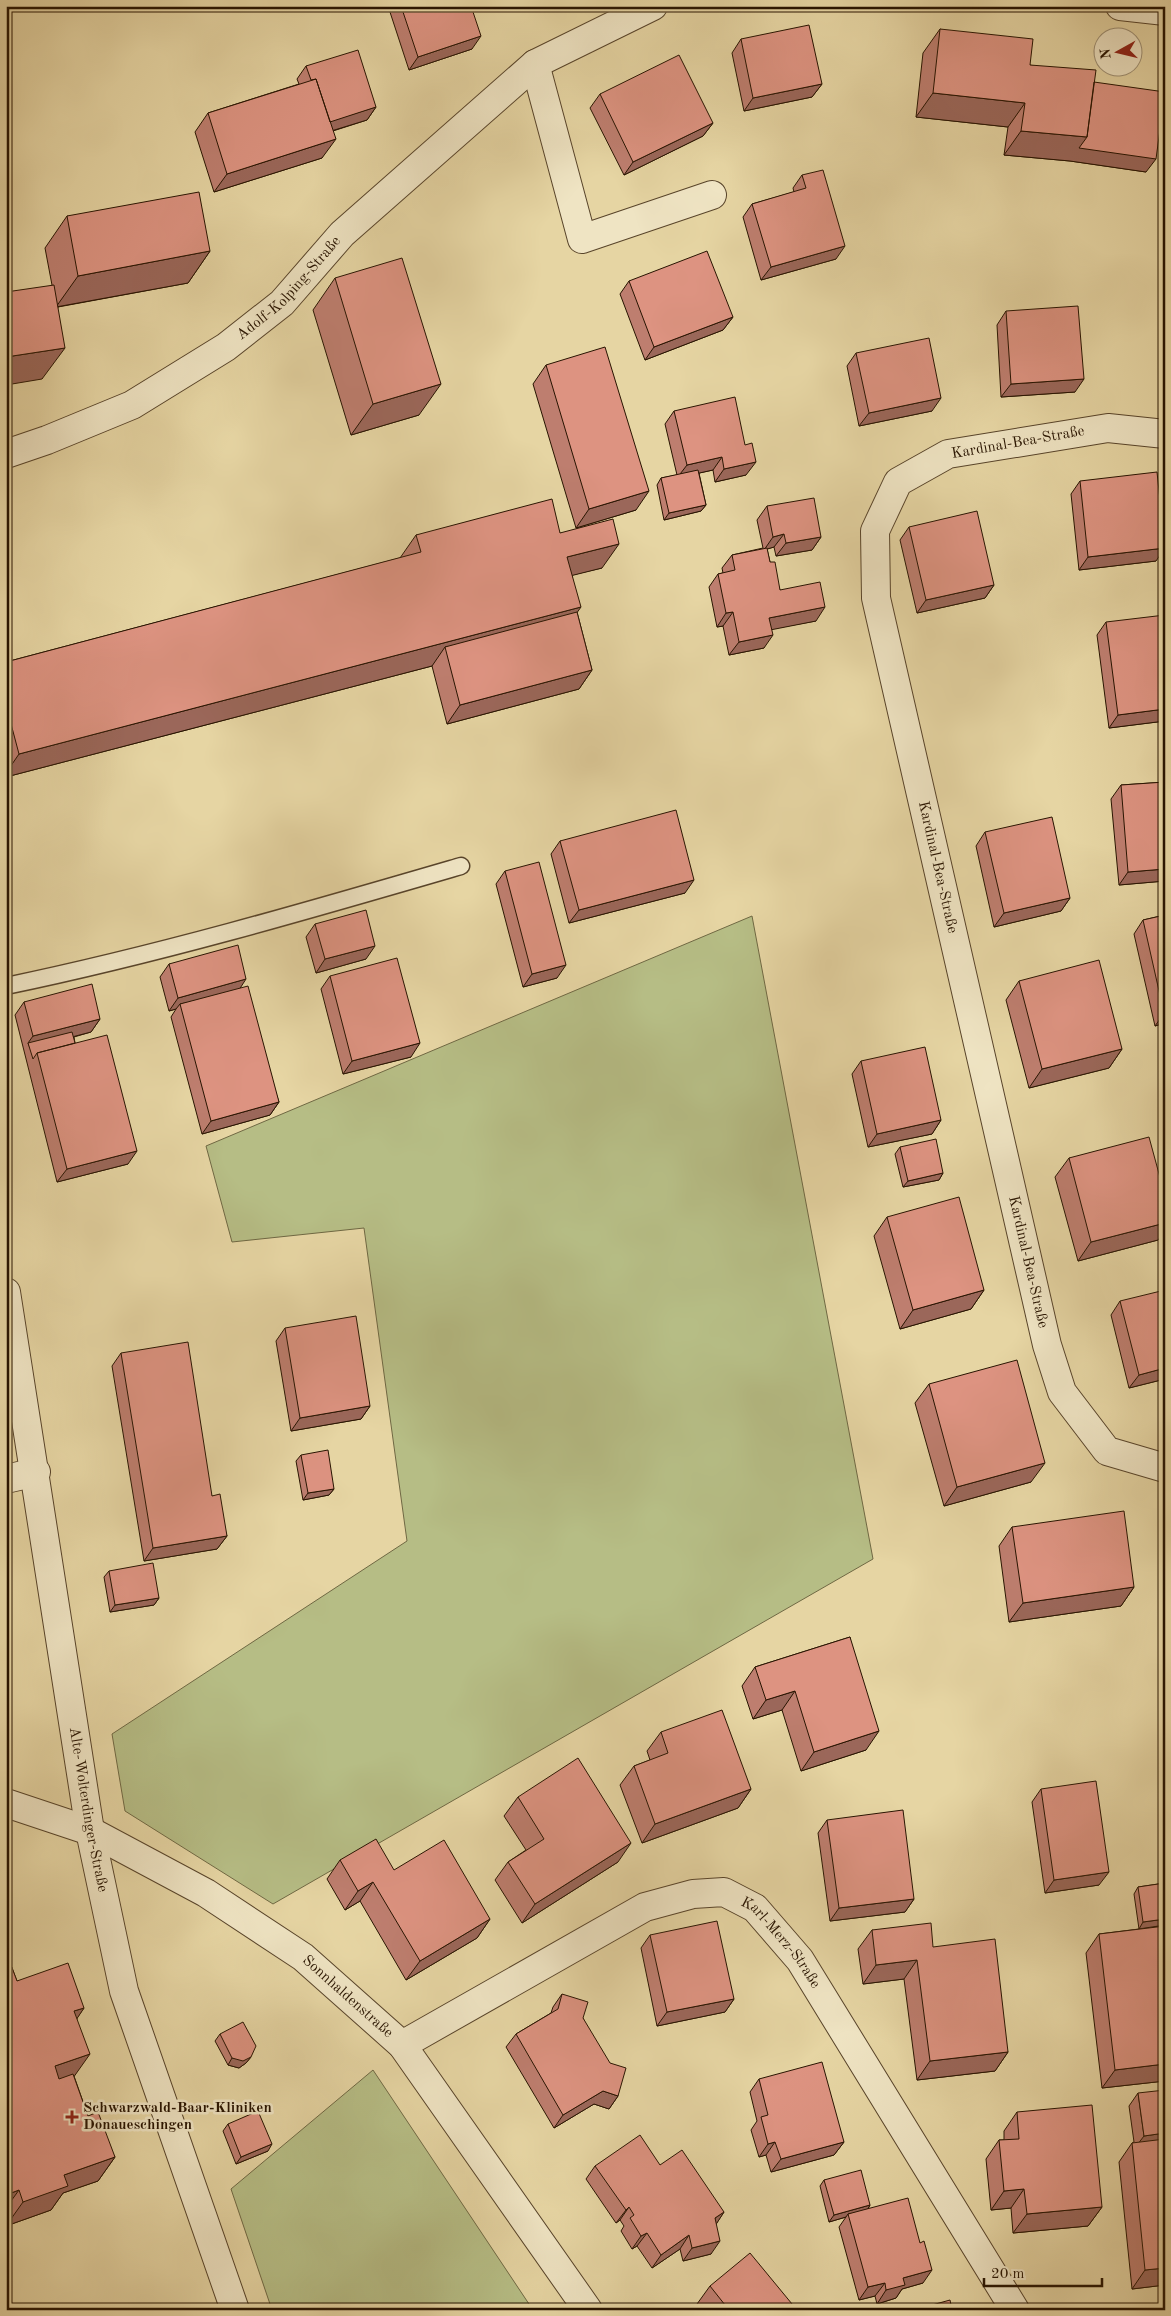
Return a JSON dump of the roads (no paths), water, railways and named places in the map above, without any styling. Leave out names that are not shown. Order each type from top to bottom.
[{"type":"street","name":"Adolf-Kolping-Straße","points":[[6,454],[47,440],[132,405],[226,347],[282,303],[342,234],[535,64],[653,6]]},
{"type":"street","points":[[1120,6],[1165,11]]},
{"type":"street","points":[[535,64],[582,239],[712,195]]},
{"type":"street","name":"Kardinal-Bea-Straße","points":[[1165,434],[1108,428],[948,454],[898,482],[875,531],[876,598],[1047,1345],[1062,1392],[1107,1450],[1165,1468]]},
{"type":"street","name":"Alte-Wolterdinger-Straße","points":[[6,1292],[36,1472],[90,1831],[124,1991],[235,2310]]},
{"type":"street","points":[[6,1479],[36,1472]]},
{"type":"street","name":"Sonnhaldenstraße","points":[[6,1803],[90,1831],[206,1893],[303,1957],[402,2045],[588,2310]]},
{"type":"street","name":"Karl-Merz-Straße","points":[[402,2045],[645,1907],[693,1894],[724,1892],[755,1908],[800,1960],[1015,2310]]},
{"type":"lane","points":[[6,986],[89,969],[252,927],[461,866]]},
{"type":"place","name":"Schwarzwald-Baar-Kliniken Donaueschingen","points":[[72,2117]]}]
